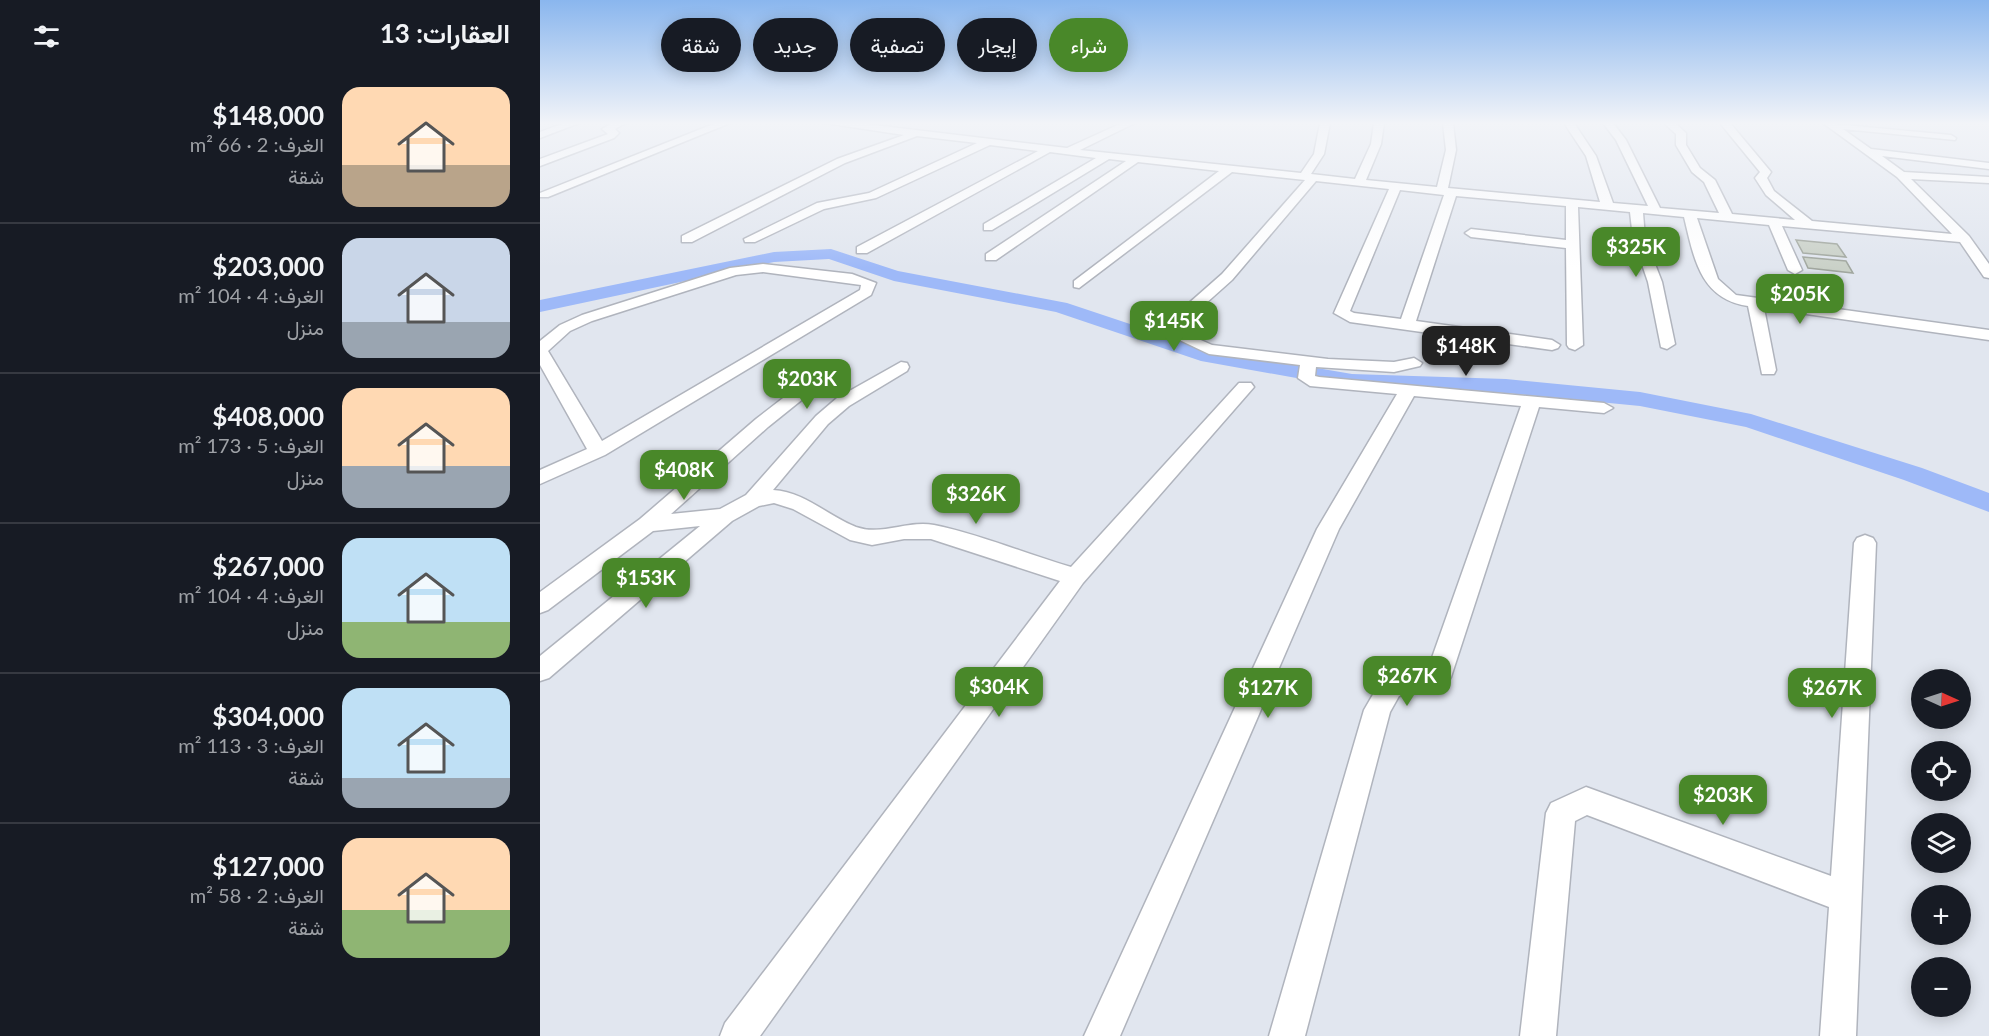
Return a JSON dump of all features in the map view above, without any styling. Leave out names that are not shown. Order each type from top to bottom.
[{"type":"street","points":[[544,195],[603,171]]},
{"type":"street","points":[[687,239],[821,171]]},
{"type":"street","points":[[750,238],[821,206],[872,196],[925,171]]},
{"type":"street","points":[[862,250],[1007,171]]},
{"type":"street","points":[[988,227],[1081,171]]},
{"type":"street","points":[[991,256],[1118,171]]},
{"type":"street","points":[[1079,284],[1224,171]]},
{"type":"street","points":[[1258,171],[1964,239]]},
{"type":"street","points":[[1311,171],[1227,277],[1178,321],[1177,335],[1209,349],[1309,362],[1394,368],[1414,363]]},
{"type":"street","points":[[1359,182],[1364,171]]},
{"type":"street","points":[[1407,325],[1446,191],[1448,171]]},
{"type":"street","points":[[1596,171],[1607,204]]},
{"type":"street","points":[[1636,171],[1655,209]]},
{"type":"street","points":[[1697,171],[1711,184],[1727,218]]},
{"type":"street","points":[[1765,171],[1761,180],[1770,193],[1809,225]]},
{"type":"street","points":[[1896,171],[1964,239],[1989,274]]},
{"type":"street","points":[[1901,175],[1989,180]]},
{"type":"street","points":[[1974,180],[1989,191]]},
{"type":"street","points":[[1396,186],[1342,313],[1350,317],[1551,345]]},
{"type":"street","points":[[1572,202],[1575,345]]},
{"type":"street","points":[[1636,207],[1639,238],[1655,282],[1667,344]]},
{"type":"street","points":[[1689,213],[1700,251],[1723,294],[1755,303],[1989,335]]},
{"type":"street","points":[[1774,222],[1795,270]]},
{"type":"street","points":[[1471,233],[1573,245]]},
{"type":"street","points":[[540,478],[598,451],[866,292],[870,283],[852,278],[763,268],[735,271],[587,318],[565,328],[540,350],[598,451]]},
{"type":"street","points":[[1755,303],[1768,370]]},
{"type":"street","points":[[1309,362],[1306,378],[1316,382],[1604,408]]},
{"type":"street","points":[[753,500],[822,420],[843,402],[902,368]]},
{"type":"street","points":[[540,604],[646,524],[762,423],[815,382]]},
{"type":"street","points":[[738,1036],[1075,578],[1245,387]]},
{"type":"street","points":[[1102,1036],[1328,529],[1409,389]]},
{"type":"street","points":[[1287,1036],[1377,710],[1391,687],[1438,677],[1532,401]]},
{"type":"street","points":[[540,670],[725,516],[753,500],[775,496],[800,504],[850,533],[872,538],[904,532],[932,532],[1075,578]]},
{"type":"street","points":[[646,524],[725,516]]},
{"type":"street","points":[[1838,1036],[1844,897],[1866,543]]},
{"type":"street","points":[[1538,1036],[1561,813],[1586,801],[1844,897]]},
{"type":"building","points":[[1796,240],[1837,244],[1846,257],[1803,253]]},
{"type":"building","points":[[1803,257],[1846,261],[1853,273],[1808,268]]},
{"type":"waterway","points":[[540,306],[774,257],[831,254],[894,276],[1060,307],[1201,355],[1352,381],[1506,386],[1640,399],[1751,421],[1913,474],[1989,503]]}]
